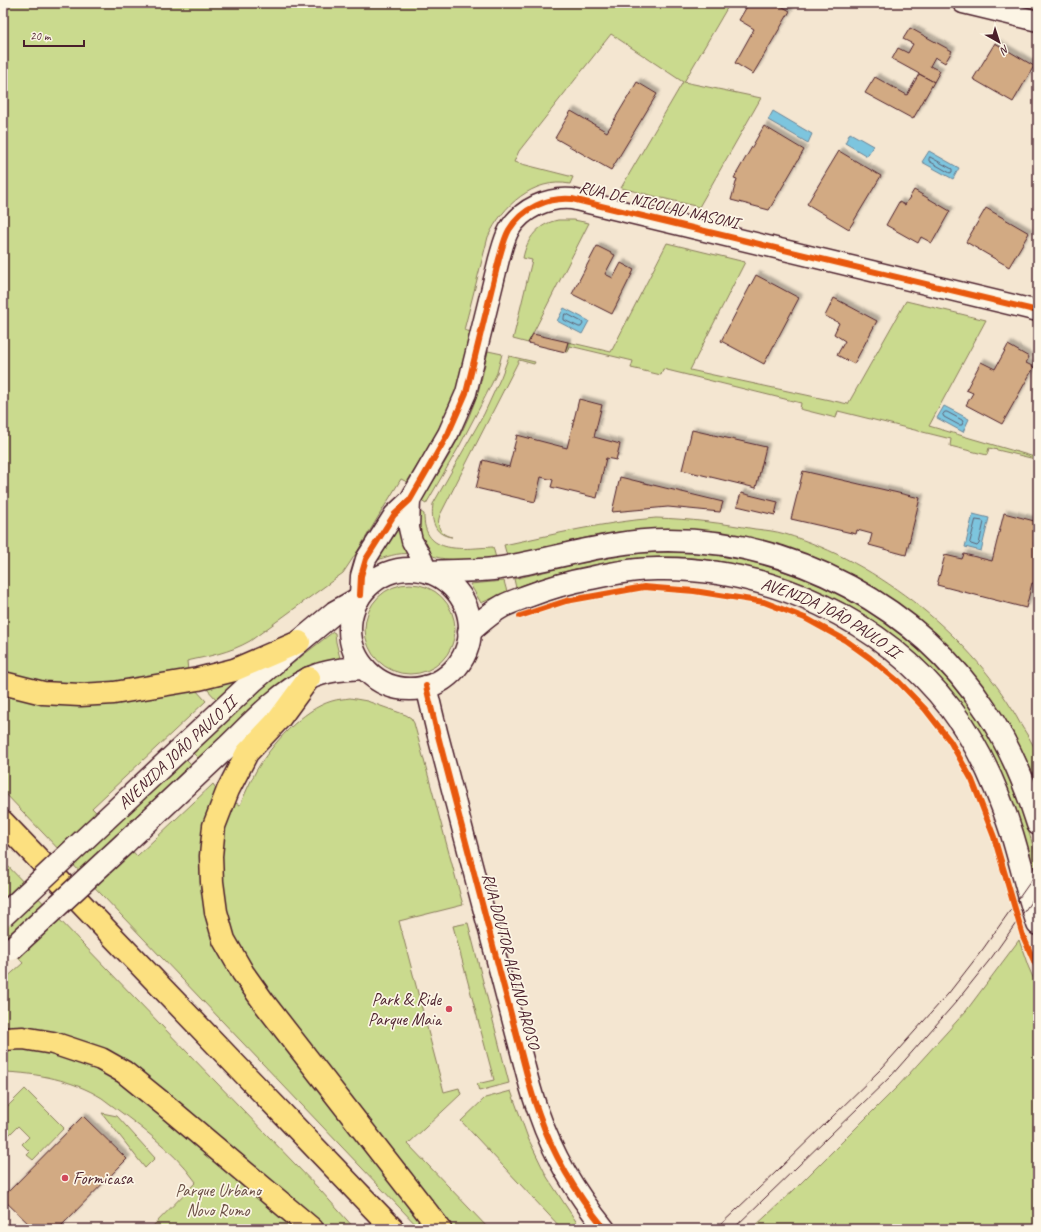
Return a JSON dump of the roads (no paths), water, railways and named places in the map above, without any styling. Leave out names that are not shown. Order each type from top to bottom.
[{"type":"highway","points":[[3,683],[43,693],[80,695],[114,693],[198,679],[234,670],[298,642]]},
{"type":"highway","points":[[309,678],[279,719],[247,753],[222,804],[214,826],[211,856],[212,882],[216,912],[224,940],[247,979],[440,1229]]},
{"type":"highway","points":[[3,822],[392,1229]]},
{"type":"highway","points":[[3,838],[376,1229]]},
{"type":"highway","points":[[3,1039],[23,1038],[53,1043],[101,1059],[124,1072],[144,1087],[312,1229]]},
{"type":"main road","name":"AVENIDA JOÃO PAULO II","points":[[428,572],[485,570],[603,546],[632,542],[669,540],[743,548],[786,560],[814,570],[856,591],[878,604],[906,624],[946,661],[963,680],[987,712],[1005,742],[1022,778],[1038,824]]},
{"type":"main road","points":[[414,569],[428,572],[444,580],[451,586],[465,607],[468,615],[469,632],[465,650],[456,666],[435,683],[412,688],[397,687],[379,680],[364,668],[354,652],[350,634],[351,616],[359,597],[375,580],[384,575],[404,570],[414,569]]},
{"type":"main road","name":"AVENIDA JOÃO PAULO II","points":[[469,632],[504,606],[557,586],[613,573],[655,569],[696,570],[743,578],[764,583],[790,592],[836,612],[888,646],[913,669],[938,694],[971,739],[1003,808],[1038,924]]},
{"type":"main road","name":"AVENIDA JOÃO PAULO II","points":[[3,916],[254,680],[335,612],[359,597]]},
{"type":"main road","name":"AVENIDA JOÃO PAULO II","points":[[7,953],[270,707],[297,685],[309,678],[330,671],[364,668]]},
{"type":"street","points":[[964,3],[1038,21]]},
{"type":"street","name":"RUA DE NICOLAU NASONI","points":[[359,597],[361,576],[366,559],[394,515],[410,500],[446,439],[466,394],[499,259],[507,234],[515,221],[534,206],[554,199],[572,199],[1038,311]]},
{"type":"street","name":"RUA DE NICOLAU NASONI","points":[[410,500],[409,528],[412,541],[428,572]]},
{"type":"street","name":"RUA DOUTOR ALBINO AROSO","points":[[426,686],[524,1064],[539,1115],[569,1176],[580,1195],[605,1229]]},
{"type":"water","points":[[773,111],[812,134],[808,143],[768,120]]},
{"type":"water","points":[[850,133],[873,146],[867,156],[845,143]]},
{"type":"water","points":[[929,151],[959,168],[953,179],[922,162]]},
{"type":"water","points":[[564,308],[589,321],[582,334],[557,321]]},
{"type":"water","points":[[944,406],[969,419],[963,432],[937,418]]},
{"type":"water","points":[[973,514],[989,518],[981,551],[965,547]]},
{"type":"tram line","points":[[716,1229],[882,1068],[948,994],[983,949],[1038,871]]},
{"type":"tram line","points":[[733,1229],[891,1076],[956,1002],[992,957],[1038,892]]},
{"type":"place","name":"Park & Ride Parque Maia","points":[[449,1009]]},
{"type":"place","name":"Formicasa","points":[[65,1178]]},
{"type":"park label","name":"Parque Urbano Novo Rumo","points":[[218,1200]]}]
